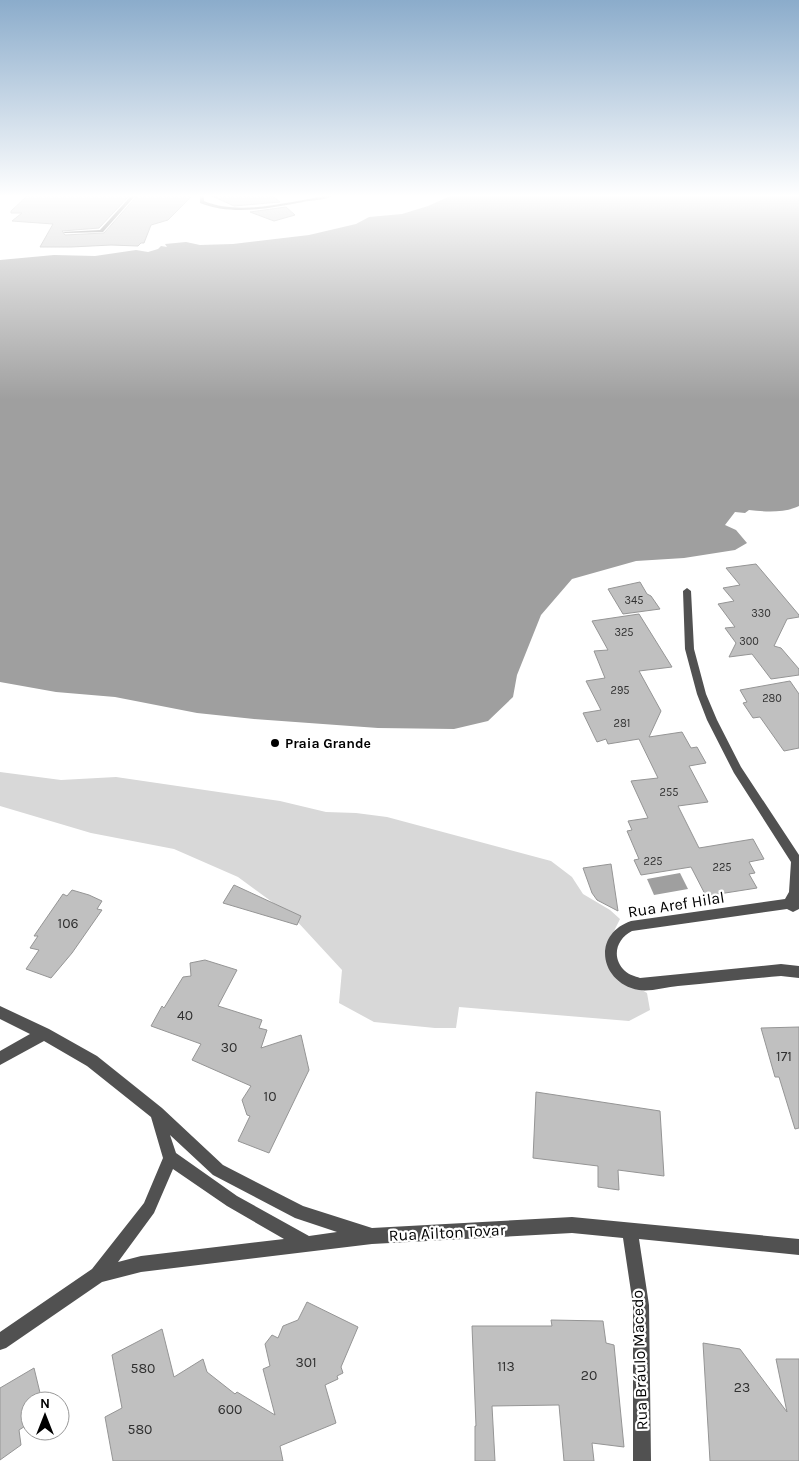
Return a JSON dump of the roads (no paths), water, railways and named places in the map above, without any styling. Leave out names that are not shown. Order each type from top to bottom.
[{"type":"street","name":"Rua Aref Hilal","points":[[688,591],[687,638],[692,667],[712,718],[754,798],[798,863],[795,893],[796,906],[631,926],[621,930],[612,941],[609,958],[620,975],[640,984],[781,970],[799,972]]},
{"type":"street","points":[[0,1012],[92,1061],[157,1113],[218,1170],[300,1213],[372,1236]]},
{"type":"street","points":[[0,1058],[44,1034]]},
{"type":"street","points":[[0,1342],[98,1275],[149,1208],[170,1158],[157,1113]]},
{"type":"street","points":[[170,1158],[232,1201],[308,1244]]},
{"type":"street","name":"Rua Ailton Tovar","points":[[98,1275],[141,1264],[372,1236],[572,1225],[799,1246]]},
{"type":"street","name":"Rua Bráulo Macedo","points":[[630,1230],[641,1305],[642,1461]]},
{"type":"place","name":"Praia Grande","points":[[275,743]]}]
